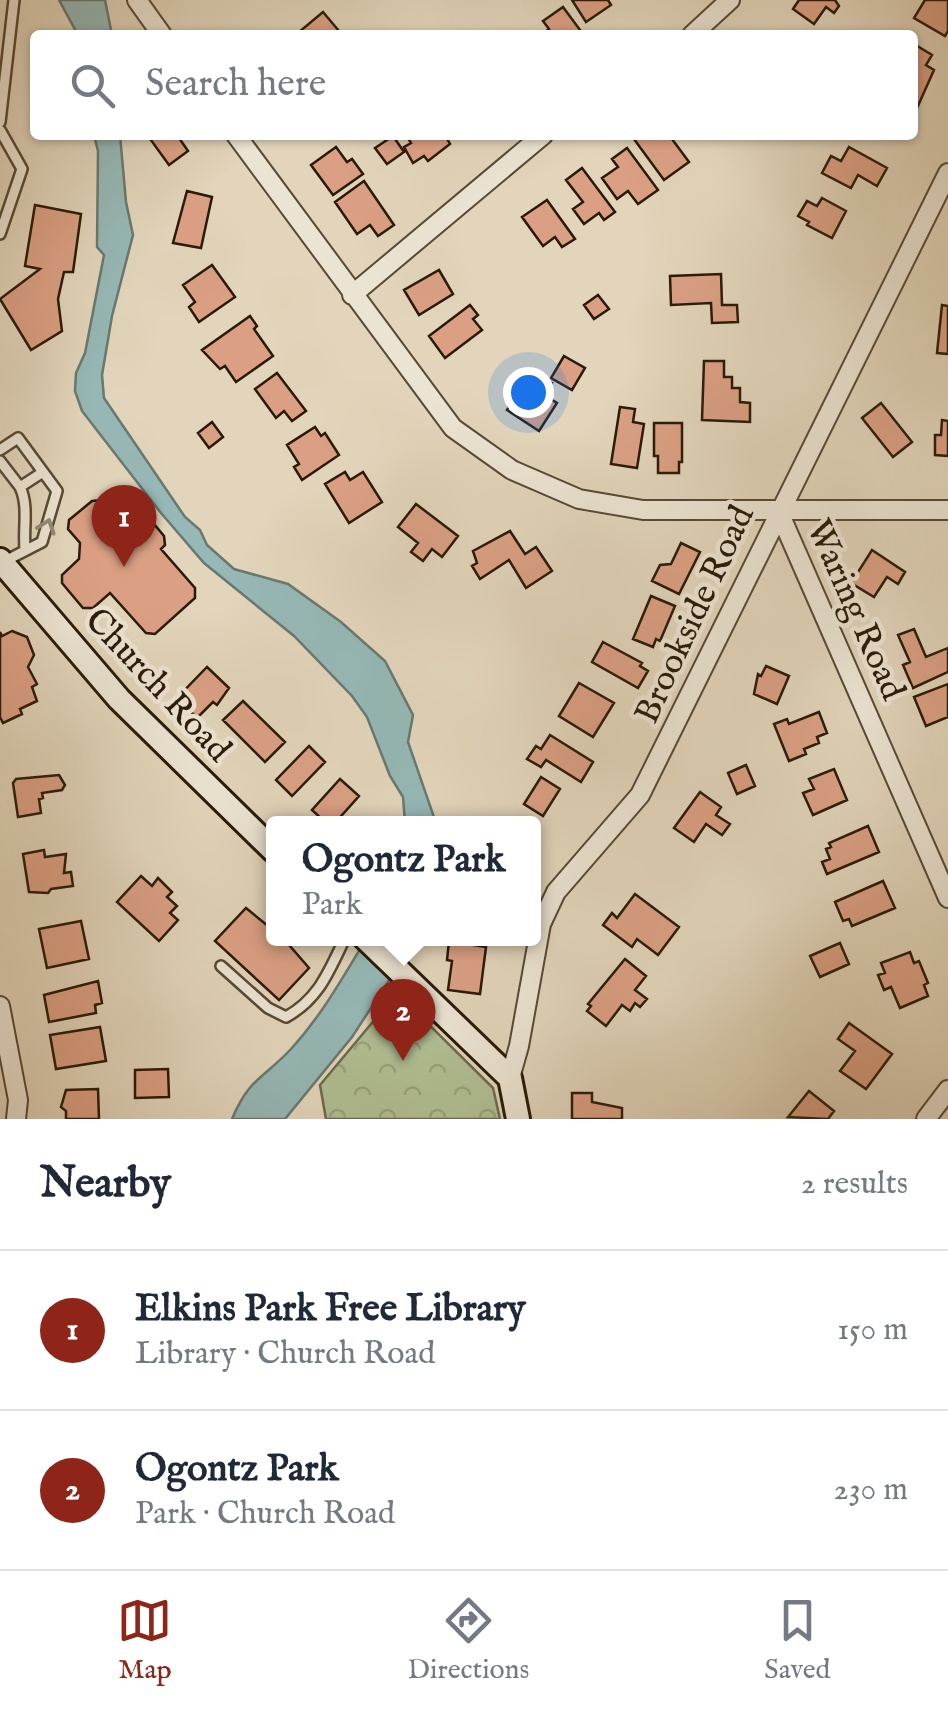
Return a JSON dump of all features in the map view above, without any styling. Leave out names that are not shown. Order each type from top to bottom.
[{"type":"street","points":[[137,0],[158,30]]},
{"type":"street","points":[[697,30],[730,0]]},
{"type":"street","points":[[240,140],[453,428],[512,470],[579,500],[643,510],[948,510]]},
{"type":"street","points":[[352,295],[536,140]]},
{"type":"street","name":"Brookside Road","points":[[541,924],[556,892],[640,794],[671,738],[778,510],[948,173]]},
{"type":"street","name":"Waring Road","points":[[778,510],[948,898]]},
{"type":"street","name":"Church Road","points":[[1,562],[118,699],[266,843]]},
{"type":"street","points":[[373,946],[510,1078],[518,1119]]},
{"type":"street","name":"Brookside Road","points":[[510,1078],[537,946]]},
{"type":"street","points":[[0,1006],[18,1100],[16,1119]]},
{"type":"street","points":[[926,1119],[948,1090]]},
{"type":"lane","points":[[0,122],[14,0]]},
{"type":"lane","points":[[0,130],[22,170],[0,234]]},
{"type":"lane","points":[[0,450],[18,438],[56,492],[42,542],[1,562]]},
{"type":"lane","points":[[0,461],[26,500],[25,549]]},
{"type":"lane","points":[[20,487],[42,472]]},
{"type":"lane","points":[[221,966],[268,1008],[286,1017],[305,1006],[326,980],[341,946]]},
{"type":"green space","points":[[397,993],[493,1088],[500,1119],[326,1119],[320,1085]]},
{"type":"water","points":[[59,0],[105,0],[111,30],[75,30]]},
{"type":"water","points":[[95,140],[120,140],[133,235],[112,316],[102,375],[104,398],[207,545],[234,569],[288,584],[341,622],[385,661],[413,715],[408,742],[434,816],[404,816],[403,797],[390,776],[367,717],[352,696],[294,636],[204,563],[82,411],[75,391],[76,373],[85,353],[104,255],[97,247]]},
{"type":"water","points":[[362,946],[411,946],[352,1037],[285,1119],[232,1119],[251,1086],[291,1049],[332,996]]},
{"type":"building","points":[[572,0],[608,0],[611,5],[586,22]]},
{"type":"building","points":[[799,0],[835,0],[839,6],[834,13],[826,7],[814,24],[793,9]]},
{"type":"building","points":[[925,0],[948,0],[945,36],[914,18]]},
{"type":"building","points":[[563,7],[580,30],[548,30],[543,21]]},
{"type":"building","points":[[323,12],[338,30],[301,30]]},
{"type":"building","points":[[918,46],[932,55],[926,65],[934,70],[918,106]]},
{"type":"building","points":[[151,140],[180,140],[188,151],[169,165]]},
{"type":"building","points":[[387,140],[396,140],[404,152],[387,164],[375,148]]},
{"type":"building","points":[[409,140],[448,140],[450,144],[428,161],[424,156],[413,163],[404,147],[411,143]]},
{"type":"building","points":[[635,140],[673,140],[689,162],[664,180]]},
{"type":"building","points":[[336,147],[363,174],[333,195],[311,165]]},
{"type":"building","points":[[849,147],[887,168],[877,186],[858,175],[851,188],[822,173],[831,156],[841,161]]},
{"type":"building","points":[[627,148],[658,190],[638,204],[628,191],[617,199],[602,178],[618,167],[612,159]]},
{"type":"building","points":[[582,168],[615,212],[604,220],[599,213],[584,224],[573,209],[583,202],[566,180]]},
{"type":"building","points":[[364,181],[394,225],[378,236],[370,225],[357,234],[335,202]]},
{"type":"building","points":[[187,191],[212,197],[201,248],[173,243]]},
{"type":"building","points":[[822,198],[846,211],[832,238],[798,216],[807,201],[817,206]]},
{"type":"building","points":[[547,200],[575,239],[562,247],[555,237],[543,246],[522,217]]},
{"type":"building","points":[[35,205],[81,214],[73,272],[64,272],[58,299],[62,331],[31,350],[0,299],[40,269],[25,266]]},
{"type":"building","points":[[212,265],[235,297],[199,322],[189,307],[195,302],[183,285]]},
{"type":"building","points":[[439,270],[453,294],[419,315],[404,290]]},
{"type":"building","points":[[721,274],[722,305],[737,305],[738,322],[712,323],[711,303],[671,305],[670,276]]},
{"type":"building","points":[[598,295],[609,309],[594,319],[584,305]]},
{"type":"building","points":[[470,305],[478,315],[473,319],[482,330],[445,358],[429,336]]},
{"type":"building","points":[[942,305],[948,306],[948,354],[937,353]]},
{"type":"building","points":[[250,316],[257,326],[254,329],[273,356],[236,382],[225,366],[220,369],[202,350]]},
{"type":"building","points":[[564,356],[585,368],[572,390],[551,378]]},
{"type":"building","points":[[704,361],[724,361],[724,377],[732,377],[732,388],[740,388],[740,402],[750,403],[750,422],[702,420]]},
{"type":"building","points":[[534,370],[552,383],[544,395],[557,403],[539,431],[507,410]]},
{"type":"building","points":[[277,373],[306,411],[292,421],[284,411],[276,418],[255,389]]},
{"type":"building","points":[[881,403],[912,442],[893,457],[862,418]]},
{"type":"building","points":[[620,407],[635,409],[633,422],[644,424],[637,468],[611,464]]},
{"type":"building","points":[[942,420],[948,421],[948,456],[935,455],[935,435],[941,435]]},
{"type":"building","points":[[212,422],[223,437],[209,448],[198,433]]},
{"type":"building","points":[[654,423],[682,423],[679,473],[658,473]]},
{"type":"building","points":[[315,427],[321,436],[325,433],[339,455],[302,480],[294,467],[299,464],[287,445]]},
{"type":"building","points":[[345,472],[350,480],[363,472],[382,502],[349,523],[325,484]]},
{"type":"building","points":[[102,500],[122,523],[134,512],[144,512],[164,536],[161,549],[195,588],[195,598],[155,634],[146,633],[110,593],[93,608],[83,608],[62,583],[62,575],[79,559],[80,543],[68,529],[69,520],[92,501]]},
{"type":"building","points":[[416,504],[458,536],[442,557],[432,549],[423,561],[411,552],[418,543],[398,527]]},
{"type":"building","points":[[510,531],[525,554],[536,547],[552,571],[526,588],[509,560],[480,579],[472,566],[477,563],[473,551]]},
{"type":"building","points":[[681,543],[700,552],[679,594],[652,581],[660,565],[671,564]]},
{"type":"building","points":[[872,550],[905,572],[898,584],[887,577],[874,597],[851,583]]},
{"type":"building","points":[[651,596],[675,606],[660,641],[656,639],[653,647],[633,639]]},
{"type":"building","points":[[914,629],[926,657],[948,648],[948,672],[913,688],[903,665],[910,662],[898,635]]},
{"type":"building","points":[[12,631],[27,637],[34,655],[28,667],[37,684],[32,687],[37,701],[3,723],[0,632],[2,636]]},
{"type":"building","points":[[603,642],[642,663],[640,666],[648,671],[638,688],[592,662]]},
{"type":"building","points":[[766,666],[789,676],[777,704],[754,694],[758,674],[761,676]]},
{"type":"building","points":[[207,667],[229,688],[217,705],[213,702],[197,718],[177,698]]},
{"type":"building","points":[[579,683],[614,703],[593,737],[559,716]]},
{"type":"building","points":[[948,684],[948,717],[926,726],[914,697]]},
{"type":"building","points":[[243,701],[285,742],[265,762],[223,720]]},
{"type":"building","points":[[819,712],[827,733],[817,737],[819,743],[804,749],[806,754],[789,761],[774,724],[787,719],[789,724]]},
{"type":"building","points":[[550,735],[593,762],[581,782],[546,760],[541,767],[527,759],[536,746],[541,749]]},
{"type":"building","points":[[309,746],[325,762],[292,796],[276,780]]},
{"type":"building","points":[[746,765],[755,786],[737,794],[728,773]]},
{"type":"building","points":[[834,769],[847,800],[813,815],[803,793],[814,789],[809,779]]},
{"type":"building","points":[[59,775],[65,785],[62,790],[42,793],[41,813],[18,817],[13,783],[16,779]]},
{"type":"building","points":[[541,777],[560,789],[543,816],[524,804]]},
{"type":"building","points":[[340,779],[359,796],[341,816],[318,816],[312,810]]},
{"type":"building","points":[[700,792],[721,807],[716,815],[730,824],[722,835],[706,824],[694,842],[674,828]]},
{"type":"building","points":[[868,826],[879,852],[827,874],[822,862],[830,859],[826,849],[831,847],[829,843]]},
{"type":"building","points":[[44,850],[45,857],[66,854],[64,873],[71,872],[73,886],[51,889],[48,893],[29,892],[23,854]]},
{"type":"building","points":[[141,876],[152,886],[158,878],[172,892],[167,897],[177,906],[170,913],[178,920],[159,941],[117,902]]},
{"type":"building","points":[[883,881],[895,908],[852,926],[849,919],[843,921],[835,902]]},
{"type":"building","points":[[635,894],[679,927],[658,955],[637,939],[632,947],[603,925],[612,913],[617,918]]},
{"type":"building","points":[[246,908],[266,924],[266,946],[290,946],[309,968],[279,1000],[215,941]]},
{"type":"building","points":[[81,921],[89,959],[47,968],[39,929]]},
{"type":"building","points":[[840,943],[849,964],[820,977],[810,956]]},
{"type":"building","points":[[448,946],[486,947],[480,994],[448,990],[452,961],[447,960]]},
{"type":"building","points":[[910,952],[914,963],[919,961],[928,983],[924,985],[928,996],[900,1008],[891,987],[884,990],[878,975],[885,973],[881,963]]},
{"type":"building","points":[[625,959],[646,976],[635,990],[647,999],[640,1007],[635,1003],[630,1011],[622,1005],[606,1026],[587,1011],[591,1006],[588,1004]]},
{"type":"building","points":[[98,981],[102,1003],[95,1005],[96,1013],[49,1022],[44,995]]},
{"type":"building","points":[[849,1023],[892,1054],[866,1089],[840,1071],[855,1051],[838,1039]]},
{"type":"building","points":[[100,1027],[106,1061],[56,1069],[50,1035]]},
{"type":"building","points":[[168,1069],[169,1097],[135,1098],[135,1070]]},
{"type":"building","points":[[98,1089],[99,1119],[66,1119],[66,1111],[61,1107],[66,1090]]},
{"type":"building","points":[[809,1091],[834,1111],[828,1119],[788,1117]]},
{"type":"building","points":[[572,1093],[592,1093],[592,1102],[622,1108],[622,1119],[572,1119]]},
{"type":"place","name":"Elkins Park Free Library","points":[[124,567]]},
{"type":"place","name":"Ogontz Park","points":[[403,1061]]}]
